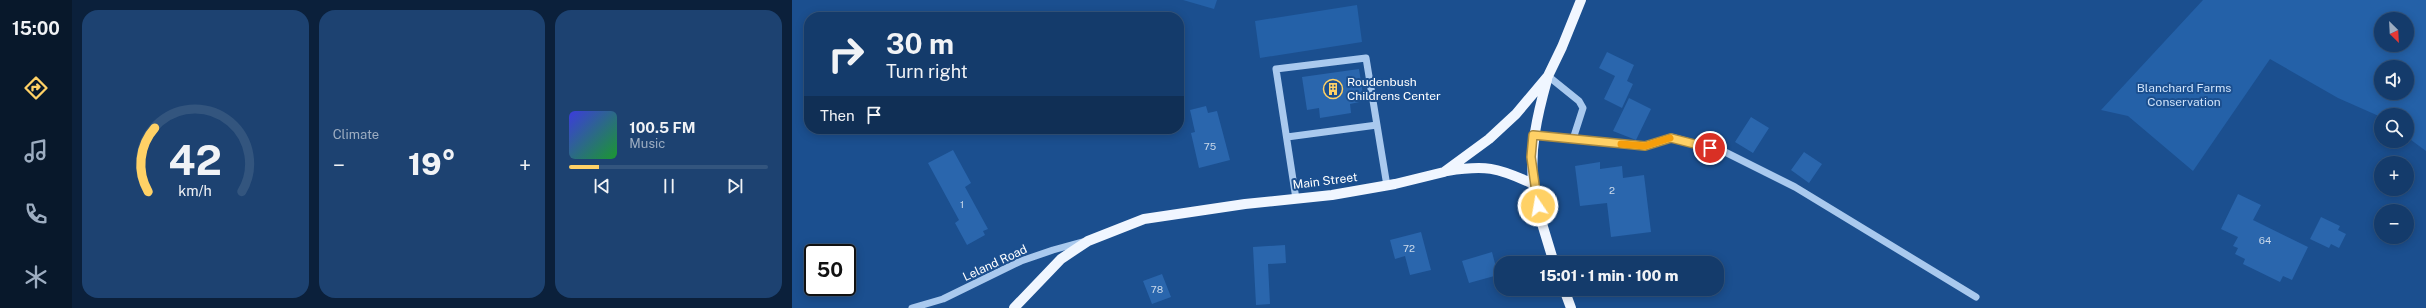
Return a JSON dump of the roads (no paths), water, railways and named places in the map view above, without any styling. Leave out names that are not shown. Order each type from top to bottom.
[{"type":"main road","name":"Main Street","points":[[1014,308],[1061,259],[1088,241],[1144,219],[1388,186],[1444,172],[1489,139],[1516,114],[1548,76],[1562,48],[1581,0]]},
{"type":"main road","points":[[1548,76],[1535,123],[1531,157],[1533,184],[1540,217],[1552,256]]},
{"type":"main road","points":[[1444,172],[1478,166],[1503,170],[1533,184]]},
{"type":"main road","points":[[1567,296],[1571,308]]},
{"type":"street","points":[[1296,199],[1276,69],[1366,58],[1388,186]]},
{"type":"street","points":[[1548,76],[1579,101],[1583,108],[1573,139]]},
{"type":"street","points":[[1287,137],[1377,125]]},
{"type":"street","points":[[1533,135],[1645,146],[1671,138],[1723,151],[1795,186],[1976,297]]},
{"type":"street","name":"Leland Road","points":[[912,308],[943,299],[1021,261],[1053,250],[1088,241]]},
{"type":"place","name":"Roudenbush Childrens Center","points":[[1333,89]]},
{"type":"park label","name":"Blanchard Farms Conservation","points":[[2184,95]]}]
